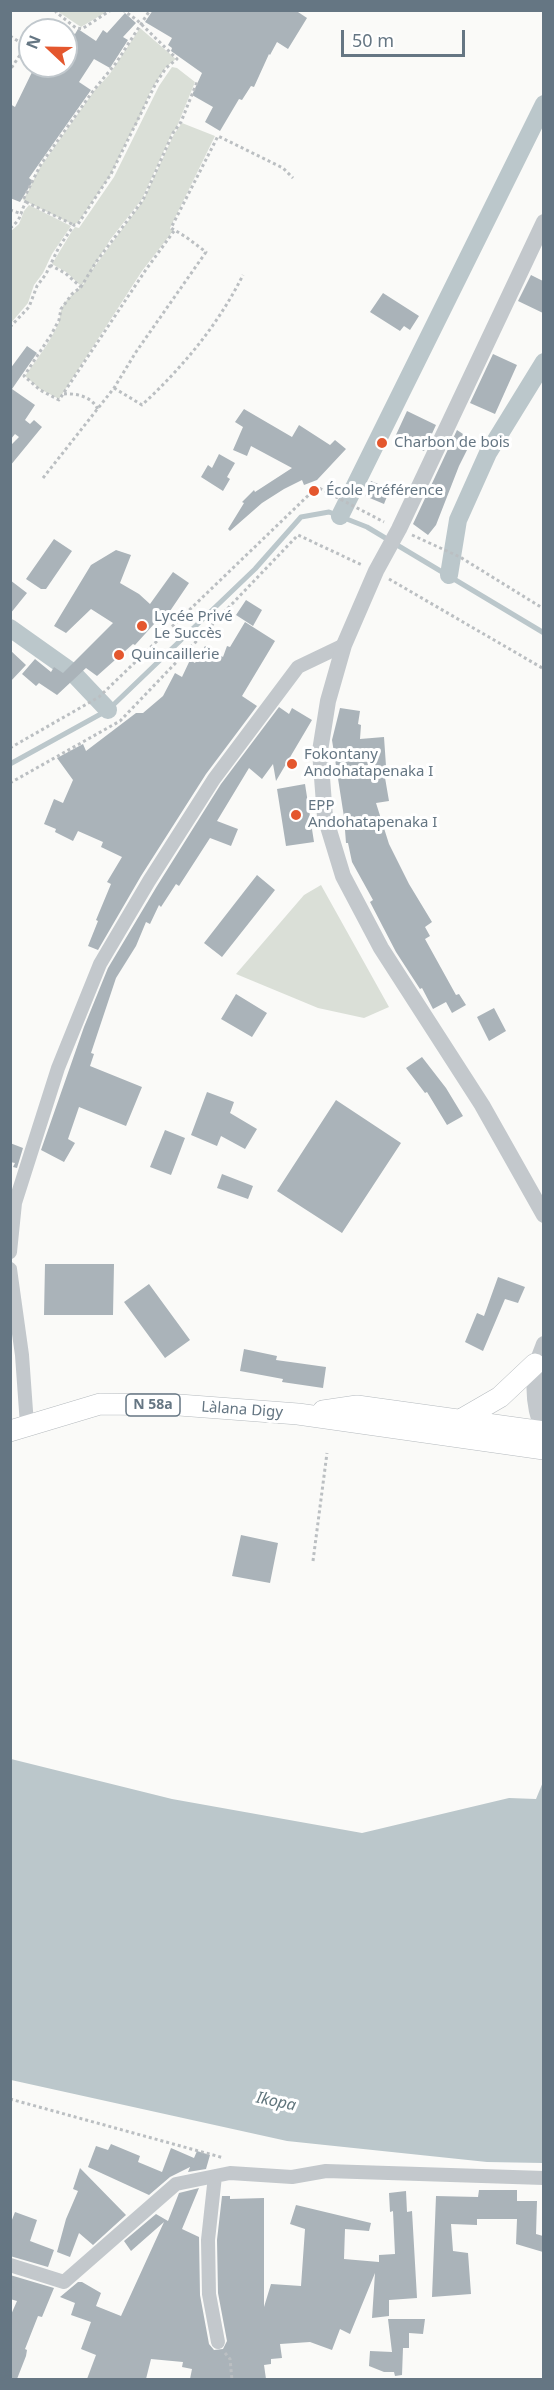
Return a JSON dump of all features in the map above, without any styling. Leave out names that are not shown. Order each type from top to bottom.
[{"type":"main road","points":[[462,1419],[500,1397],[535,1364]]},
{"type":"main road","name":"Làlana Digy","points":[[19,1428],[100,1404],[179,1405],[298,1414],[534,1447]]},
{"type":"main road","name":"Làlana Digy","points":[[298,1414],[357,1406],[543,1432]]},
{"type":"street","points":[[543,222],[399,529],[379,566],[344,645],[328,701],[320,751],[325,817],[343,876],[381,948],[482,1105],[543,1215]]},
{"type":"street","points":[[10,1252],[15,1203],[58,1068],[100,963],[214,778],[298,667],[344,645]]},
{"type":"street","points":[[10,1269],[22,1355],[19,1428]]},
{"type":"street","points":[[534,1447],[543,1432],[535,1407],[535,1364],[543,1344]]},
{"type":"street","points":[[10,2265],[64,2282],[176,2184],[215,2176],[230,2174],[292,2177],[326,2171],[543,2178]]},
{"type":"street","points":[[215,2176],[208,2241],[209,2294],[218,2342]]},
{"type":"path","points":[[57,10],[56,12],[76,28],[82,29],[111,10]]},
{"type":"path","points":[[10,327],[29,307],[37,286],[74,225],[78,224],[111,174],[156,83],[166,68],[177,59],[123,10]]},
{"type":"path","points":[[74,225],[23,200],[41,164],[116,63],[150,10]]},
{"type":"path","points":[[10,36],[26,46],[10,70]]},
{"type":"path","points":[[174,231],[59,400],[40,390],[24,376],[51,335],[59,320],[61,309],[81,286],[96,262],[143,200],[173,134],[181,122],[197,82]]},
{"type":"path","points":[[43,478],[114,388],[136,352],[206,252],[171,228],[218,136],[283,168],[293,178]]},
{"type":"path","points":[[10,228],[20,220],[26,202]]},
{"type":"path","points":[[10,210],[22,214]]},
{"type":"path","points":[[50,265],[81,286]]},
{"type":"path","points":[[114,388],[142,405],[171,378],[208,333],[223,313],[243,275]]},
{"type":"path","points":[[64,394],[91,400],[98,410]]},
{"type":"path","points":[[10,748],[99,697],[316,487],[460,557],[543,609]]},
{"type":"path","points":[[10,783],[120,721],[298,535],[379,566],[543,669]]},
{"type":"path","points":[[313,1561],[327,1453]]},
{"type":"path","points":[[10,2099],[225,2158]]},
{"type":"path","points":[[218,2342],[230,2359],[232,2379]]},
{"type":"shaded area","points":[[57,10],[108,11],[81,27],[78,25],[78,18],[68,18]]},
{"type":"shaded area","points":[[140,28],[176,59],[166,67],[151,90],[111,174],[74,225],[23,200],[41,166],[94,91],[109,75]]},
{"type":"shaded area","points":[[172,67],[177,68],[195,82],[176,129],[172,133],[142,199],[110,240],[89,274],[143,201],[174,134],[182,123],[215,136],[170,228],[173,231],[142,271],[59,399],[40,389],[25,376],[52,336],[64,304],[81,287],[87,279],[81,286],[66,272],[52,264],[72,231],[75,227],[79,228],[114,177],[159,86]]},
{"type":"shaded area","points":[[29,205],[71,226],[34,285],[28,303],[11,323],[11,231],[19,224]]},
{"type":"shaded area","points":[[321,885],[389,1007],[364,1018],[318,1008],[236,974],[304,895]]},
{"type":"water","name":"Ikopa","points":[[11,1759],[172,1799],[362,1833],[509,1798],[536,1799],[543,1782],[543,2163],[487,2162],[287,2141],[11,2080]]},
{"type":"building","points":[[153,10],[295,10],[307,18],[288,49],[277,42],[254,87],[251,86],[242,100],[239,99],[220,131],[205,122],[213,107],[192,95],[202,73],[171,51],[172,48],[168,45],[172,38],[145,22]]},
{"type":"building","points":[[125,13],[136,23],[123,37],[128,40],[110,68],[94,59],[79,82],[91,90],[29,178],[33,181],[20,202],[10,198],[10,104],[15,107],[29,78],[78,78],[78,29],[96,41],[103,30],[107,33]]},
{"type":"building","points":[[531,275],[543,281],[543,313],[518,301]]},
{"type":"building","points":[[383,293],[419,316],[410,330],[404,326],[400,331],[370,312]]},
{"type":"building","points":[[27,346],[37,353],[12,389],[35,405],[25,420],[30,424],[34,420],[42,427],[10,466],[10,446],[19,437],[15,434],[10,440],[10,369]]},
{"type":"building","points":[[493,354],[517,365],[495,414],[470,403]]},
{"type":"building","points":[[244,409],[292,437],[299,425],[330,445],[335,440],[346,449],[317,480],[304,485],[302,480],[284,489],[262,503],[230,531],[228,529],[244,503],[242,502],[254,490],[255,492],[292,468],[251,446],[247,456],[233,450],[243,427],[235,422]]},
{"type":"building","points":[[407,411],[436,425],[424,451],[395,437]]},
{"type":"building","points":[[457,430],[472,440],[459,466],[436,525],[428,535],[413,524]]},
{"type":"building","points":[[219,454],[235,463],[227,477],[230,479],[223,491],[201,477],[208,465],[212,468]]},
{"type":"building","points":[[371,481],[390,489],[384,504],[365,496]]},
{"type":"building","points":[[54,539],[72,551],[46,589],[41,589],[26,579]]},
{"type":"building","points":[[116,550],[131,555],[120,583],[139,594],[150,604],[173,572],[189,583],[168,614],[165,612],[135,645],[133,644],[97,676],[86,668],[57,695],[39,683],[36,686],[22,674],[35,659],[51,672],[54,667],[63,673],[113,623],[91,609],[66,633],[54,626],[91,565]]},
{"type":"building","points":[[10,580],[27,593],[10,614]]},
{"type":"building","points":[[246,600],[262,610],[253,626],[236,615]]},
{"type":"building","points":[[245,622],[275,641],[242,696],[257,706],[206,774],[141,876],[98,950],[88,946],[111,884],[107,882],[122,857],[101,847],[103,842],[78,831],[73,841],[44,824],[54,799],[63,803],[73,780],[57,758],[83,744],[86,751],[136,713],[143,713],[163,696],[175,673],[182,677],[190,660],[195,663],[205,646],[223,657],[227,646],[230,647]]},
{"type":"building","points":[[10,650],[26,665],[10,682]]},
{"type":"building","points":[[279,707],[289,714],[292,708],[312,720],[276,781],[273,764],[262,779],[249,768],[217,821],[238,829],[231,846],[210,838],[179,886],[176,884],[161,907],[159,905],[150,924],[146,922],[136,946],[116,978],[91,1053],[94,1054],[90,1066],[142,1087],[126,1126],[79,1107],[68,1139],[75,1143],[64,1162],[41,1150],[84,1027],[108,968],[221,784]]},
{"type":"building","points":[[340,708],[360,711],[358,724],[361,725],[360,739],[384,737],[386,766],[383,766],[389,801],[376,803],[389,844],[432,922],[425,927],[430,936],[425,939],[456,995],[459,994],[466,1005],[452,1013],[446,1002],[433,1009],[422,988],[420,989],[396,952],[370,902],[373,900],[352,862],[348,843],[346,843],[332,740]]},
{"type":"building","name":"EPP Andohatapenaka I","points":[[305,784],[314,842],[286,846],[277,789]]},
{"type":"building","points":[[257,875],[275,890],[222,957],[204,943]]},
{"type":"building","points":[[236,994],[267,1013],[252,1037],[221,1019]]},
{"type":"building","points":[[494,1008],[506,1031],[489,1041],[477,1017]]},
{"type":"building","points":[[422,1057],[446,1088],[463,1116],[447,1125],[427,1092],[425,1093],[406,1068]]},
{"type":"building","points":[[207,1092],[234,1102],[230,1113],[257,1129],[245,1149],[221,1136],[217,1146],[191,1135]]},
{"type":"building","points":[[336,1100],[401,1143],[342,1233],[277,1191]]},
{"type":"building","points":[[165,1130],[185,1138],[171,1175],[150,1167]]},
{"type":"building","points":[[10,1143],[23,1148],[17,1168],[13,1167],[15,1163],[10,1162]]},
{"type":"building","points":[[222,1174],[253,1186],[248,1199],[217,1188]]},
{"type":"building","points":[[45,1264],[114,1264],[113,1315],[44,1315]]},
{"type":"building","points":[[498,1277],[525,1287],[518,1303],[505,1299],[483,1351],[465,1342],[477,1313],[484,1316]]},
{"type":"building","points":[[149,1284],[190,1340],[165,1358],[124,1302]]},
{"type":"building","points":[[244,1349],[277,1356],[276,1360],[326,1367],[323,1388],[282,1382],[283,1379],[240,1371]]},
{"type":"building","points":[[241,1535],[278,1543],[270,1583],[232,1576]]},
{"type":"building","points":[[111,2144],[140,2156],[138,2162],[162,2172],[171,2148],[194,2158],[197,2151],[210,2155],[206,2169],[188,2172],[190,2167],[170,2177],[149,2195],[88,2167],[96,2146],[108,2150]]},
{"type":"building","points":[[80,2168],[126,2215],[93,2245],[79,2233],[70,2257],[57,2252],[66,2219],[78,2191],[73,2189]]},
{"type":"building","points":[[199,2188],[182,2229],[199,2237],[200,2295],[209,2344],[214,2350],[223,2349],[227,2341],[218,2293],[217,2240],[222,2196],[230,2196],[230,2199],[264,2198],[264,2307],[271,2284],[301,2286],[305,2229],[290,2224],[296,2205],[371,2223],[369,2231],[345,2229],[344,2259],[379,2262],[379,2255],[395,2254],[393,2211],[390,2212],[389,2193],[406,2191],[407,2212],[412,2211],[417,2298],[389,2300],[389,2316],[372,2318],[375,2273],[350,2334],[340,2329],[332,2350],[310,2342],[280,2344],[282,2358],[271,2359],[271,2364],[264,2365],[266,2379],[190,2379],[192,2369],[182,2367],[183,2362],[151,2359],[146,2379],[87,2379],[96,2355],[81,2349],[91,2322],[71,2315],[75,2303],[60,2297],[78,2282],[82,2282],[101,2293],[96,2306],[121,2316],[164,2222],[131,2251],[124,2241],[156,2214],[168,2221],[179,2193]]},
{"type":"building","points":[[479,2190],[517,2190],[517,2201],[537,2201],[536,2234],[543,2236],[543,2252],[516,2244],[517,2219],[477,2219],[477,2225],[451,2224],[453,2251],[468,2253],[471,2294],[432,2297],[436,2196],[478,2197]]},
{"type":"building","points":[[15,2212],[37,2220],[30,2241],[54,2250],[48,2267],[10,2256],[10,2225]]},
{"type":"building","points":[[10,2275],[54,2288],[42,2317],[38,2316],[25,2349],[27,2350],[26,2356],[17,2379],[10,2379],[10,2317],[17,2301],[10,2299]]},
{"type":"building","points":[[388,2319],[425,2319],[423,2334],[409,2333],[409,2348],[403,2348],[402,2375],[395,2376],[394,2372],[384,2372],[369,2366],[370,2351],[392,2352]]},
{"type":"waterway","points":[[340,516],[544,104]]},
{"type":"waterway","points":[[449,575],[458,520],[488,453],[544,362]]},
{"type":"waterway","points":[[10,764],[108,710],[255,569],[301,517],[329,512],[367,527],[544,633]]},
{"type":"waterway","points":[[10,628],[72,672],[108,710]]},
{"type":"place","name":"Charbon de bois","points":[[382,443]]},
{"type":"place","name":"École Préférence","points":[[314,491]]},
{"type":"place","name":"Lycée Privé Le Succès","points":[[142,626]]},
{"type":"place","name":"Quincaillerie","points":[[119,655]]},
{"type":"place","name":"Fokontany Andohatapenaka I","points":[[292,764]]},
{"type":"place","name":"EPP Andohatapenaka I","points":[[296,815]]}]
